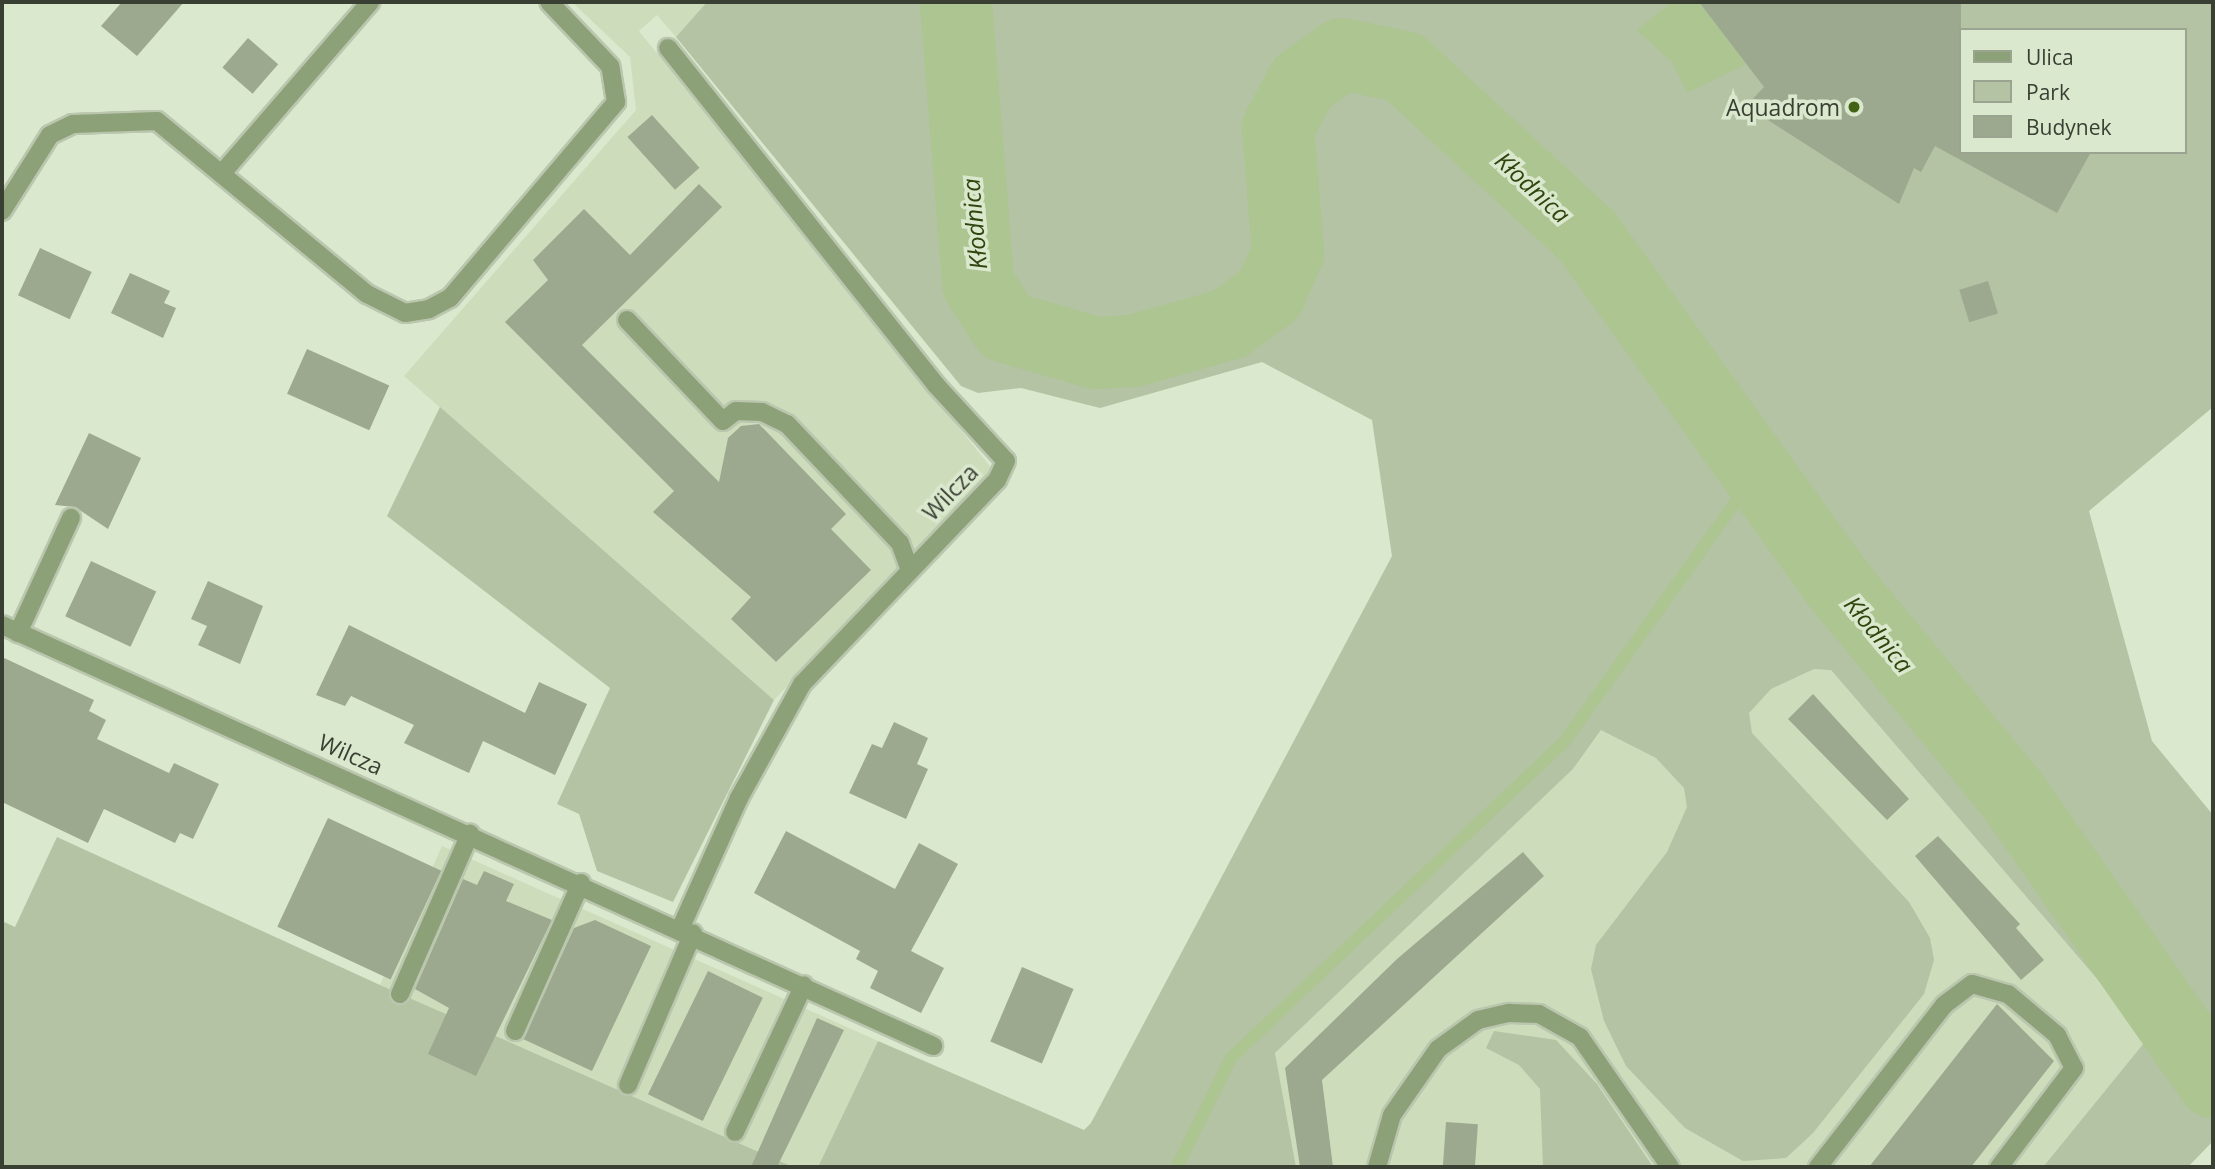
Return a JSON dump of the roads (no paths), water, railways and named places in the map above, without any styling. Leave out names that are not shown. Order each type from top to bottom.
[{"type":"street","points":[[223,172],[370,2]]},
{"type":"street","points":[[2,211],[33,156],[50,135],[73,124],[157,121],[223,172],[367,294],[405,313],[441,304],[616,102],[610,66],[549,2]]},
{"type":"street","name":"Wilcza","points":[[668,48],[936,385],[1003,453],[997,480],[910,570],[780,716],[687,930]]},
{"type":"street","points":[[627,320],[723,421],[736,411],[762,412],[787,424],[900,543],[910,570]]},
{"type":"street","points":[[10,629],[71,518]]},
{"type":"street","name":"Wilcza","points":[[10,629],[687,930],[933,1046]]},
{"type":"street","points":[[400,994],[470,834]]},
{"type":"street","points":[[515,1031],[581,883]]},
{"type":"street","points":[[628,1085],[687,930]]},
{"type":"street","points":[[1818,1167],[1944,1005],[1972,984],[2008,994],[2057,1035],[2074,1068],[1999,1167]]},
{"type":"street","points":[[736,1132],[804,985]]},
{"type":"street","points":[[1377,1167],[1392,1115],[1438,1049],[1478,1020],[1509,1013],[1539,1014],[1580,1037],[1670,1167]]},
{"type":"waterway","name":"Kłodnica","points":[[956,2],[978,284],[1006,327],[1096,353],[1133,351],[1229,324],[1270,294],[1288,252],[1278,128],[1302,83],[1342,54],[1404,67],[1587,236],[1837,583],[2011,793],[2213,1082]]},
{"type":"waterway","points":[[1177,1167],[1231,1058],[1565,741],[1755,475]]},
{"type":"place","name":"Aquadrom","points":[[1854,107]]}]
